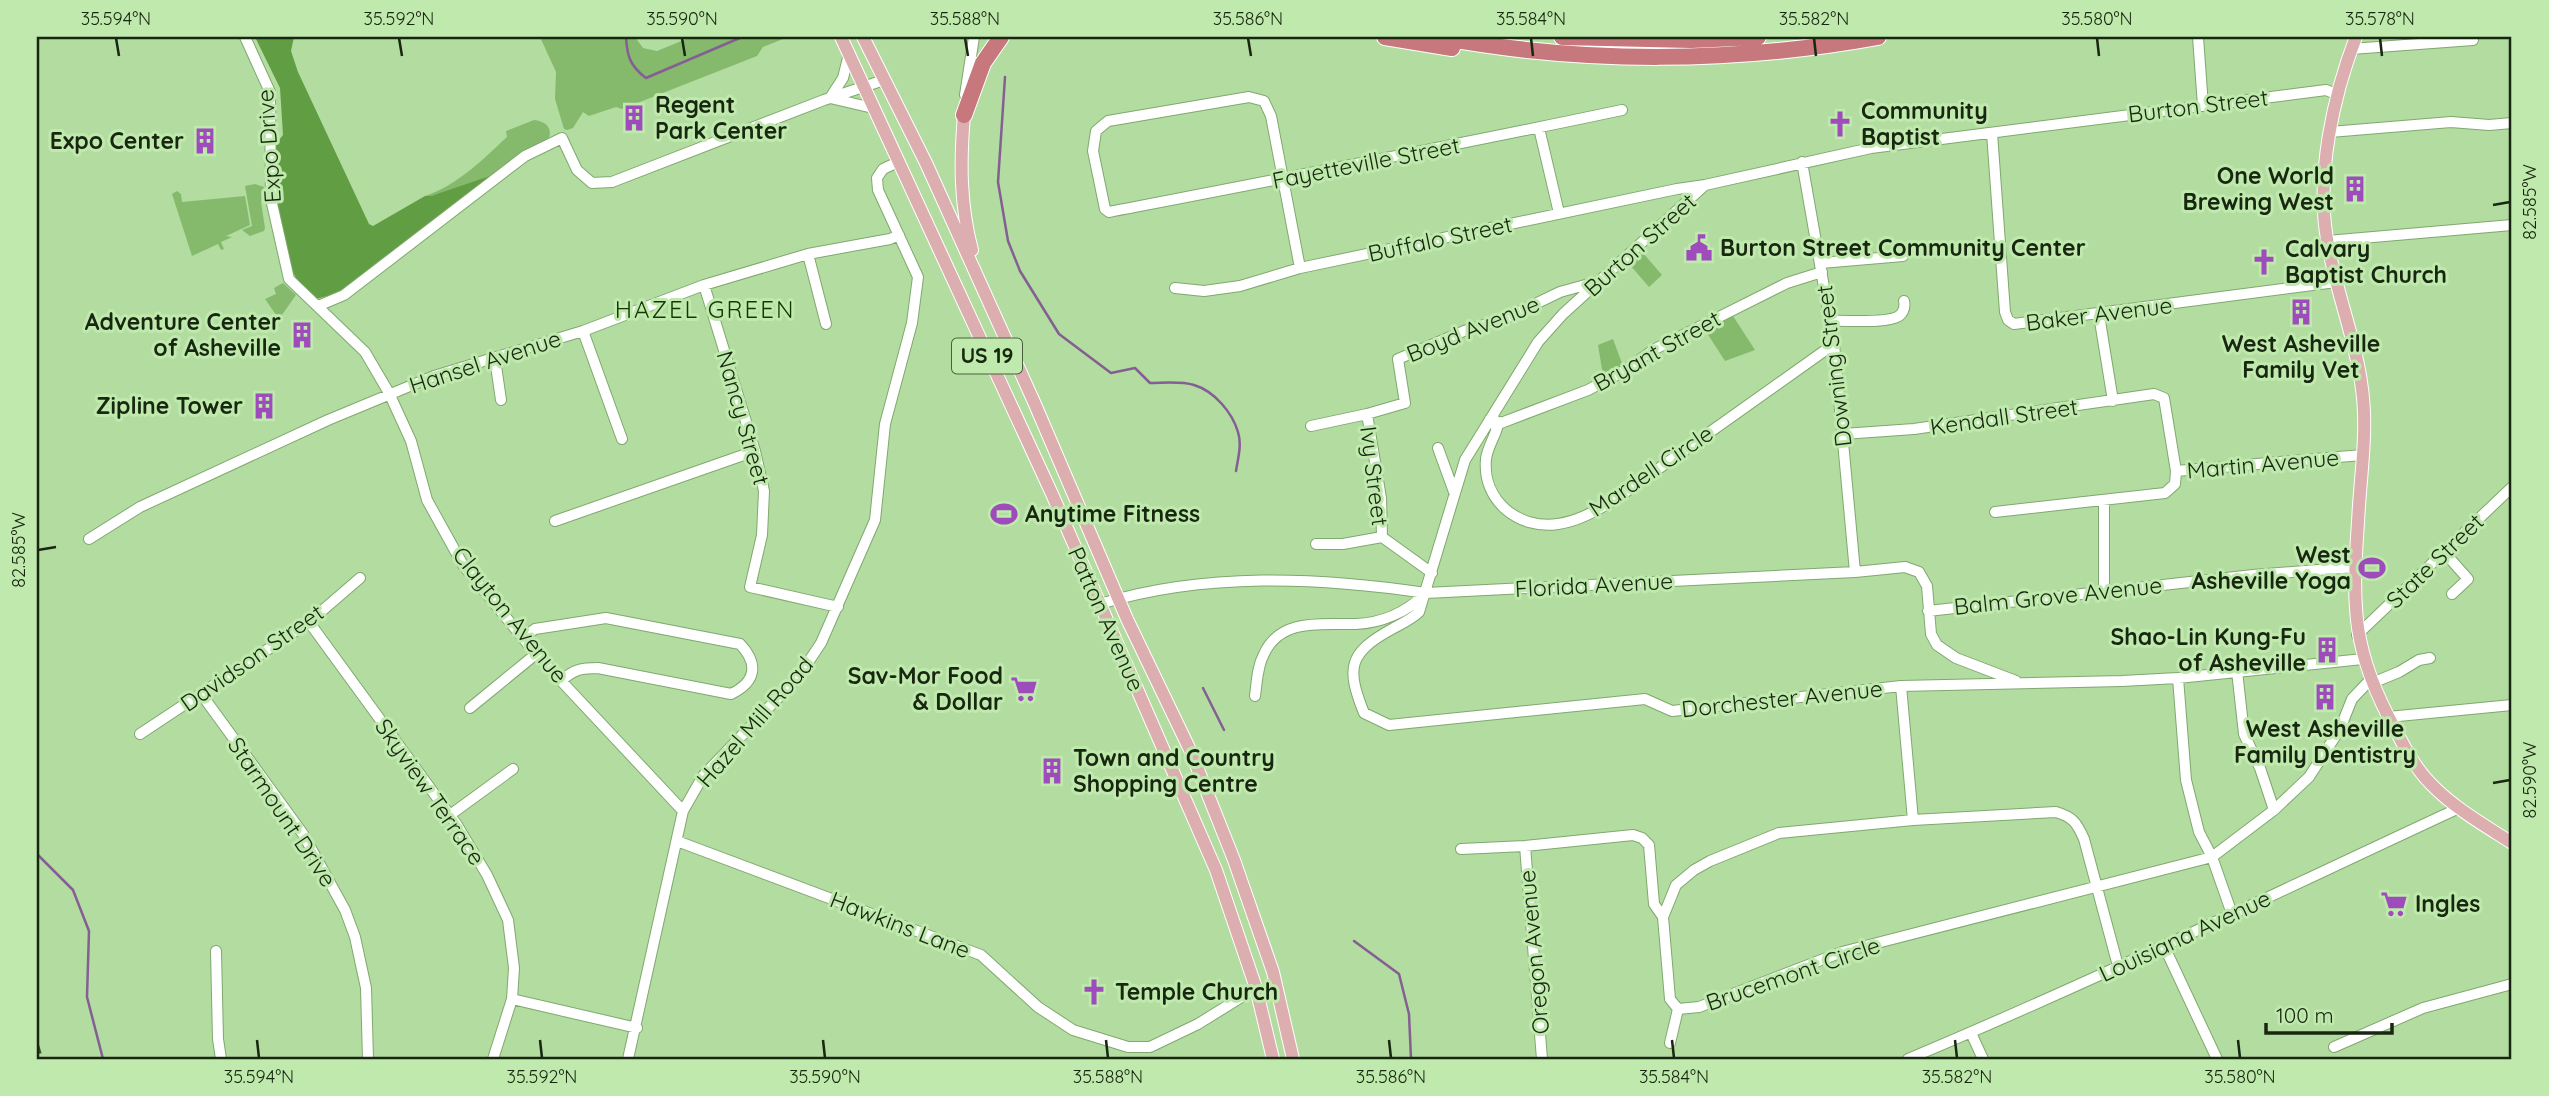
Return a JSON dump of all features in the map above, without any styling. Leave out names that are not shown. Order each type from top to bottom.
[{"type":"highway","points":[[964,115],[984,63],[1001,37]]},
{"type":"highway","points":[[1385,37],[1492,53],[1514,48]]},
{"type":"highway","points":[[1439,37],[1514,48],[1609,55],[1678,56],[1779,51],[1878,37]]},
{"type":"highway","points":[[1562,37],[1690,40],[1758,37]]},
{"type":"main road","name":"Patton Avenue","points":[[841,37],[1052,494],[1216,870],[1256,988],[1273,1059]]},
{"type":"main road","name":"Patton Avenue","points":[[863,37],[926,163],[1119,598],[1191,752],[1234,860],[1273,972],[1293,1059]]},
{"type":"main road","points":[[2354,43],[2336,94],[2324,208],[2327,241],[2362,388],[2364,421],[2354,600],[2357,635],[2371,682],[2417,767],[2429,783],[2459,808],[2512,843]]},
{"type":"main road","name":"Patton Avenue","points":[[964,115],[960,181],[967,229],[980,281]]},
{"type":"street","name":"Expo Drive","points":[[246,37],[270,92],[271,199],[289,279],[365,352]]},
{"type":"street","name":"Patton Avenue","points":[[964,115],[974,37]]},
{"type":"street","points":[[2198,37],[2203,106]]},
{"type":"street","points":[[2354,43],[2473,40]]},
{"type":"street","points":[[830,98],[843,78],[849,54]]},
{"type":"street","points":[[318,306],[344,295],[525,156],[562,138],[577,170],[592,183],[612,182],[830,98],[884,80]]},
{"type":"street","name":"Burton Street","points":[[1426,593],[1465,460],[1538,342],[1563,314],[1705,185],[1871,148],[2326,90],[2336,94]]},
{"type":"street","name":"Fayetteville Street","points":[[1282,179],[1271,116],[1264,101],[1249,97],[1108,121],[1096,131],[1093,151],[1105,209],[1109,212],[1282,179],[1539,128],[1622,110]]},
{"type":"street","points":[[830,98],[873,108]]},
{"type":"street","points":[[2330,132],[2451,122],[2489,125],[2512,123]]},
{"type":"street","points":[[1539,128],[1559,214]]},
{"type":"street","name":"Baker Avenue","points":[[1992,133],[2005,312],[2008,320],[2014,324],[2336,282]]},
{"type":"street","name":"Hazel Mill Road","points":[[628,1059],[683,811],[703,776],[799,676],[821,643],[876,520],[885,424],[912,323],[918,277],[878,190],[877,178],[883,169],[898,162]]},
{"type":"street","name":"Downing Street","points":[[1802,162],[1834,344],[1855,572]]},
{"type":"street","points":[[1282,179],[1300,268]]},
{"type":"street","name":"Buffalo Street","points":[[1175,288],[1204,291],[1240,286],[1300,268],[1705,185]]},
{"type":"street","points":[[2327,241],[2512,225]]},
{"type":"street","name":"Hansel Avenue","points":[[89,539],[140,507],[389,393],[434,376],[583,331],[704,285],[808,254],[899,235]]},
{"type":"street","points":[[808,254],[826,324]]},
{"type":"street","name":"Bryant Street","points":[[1490,419],[1502,423],[1588,390],[1622,372],[1656,349],[1822,267],[1903,256]]},
{"type":"street","name":"Boyd Avenue","points":[[1311,426],[1405,403],[1398,359],[1464,331],[1504,319],[1560,292],[1602,281]]},
{"type":"street","name":"Nancy Street","points":[[704,285],[755,450],[764,491],[762,535],[750,587],[838,607]]},
{"type":"street","points":[[1831,321],[1899,316],[1905,308],[1905,301]]},
{"type":"street","points":[[2099,314],[2113,401]]},
{"type":"street","points":[[583,331],[622,439]]},
{"type":"street","name":"Mardell Circle","points":[[1490,419],[1497,429],[1486,458],[1488,483],[1494,499],[1505,511],[1533,524],[1558,524],[1584,517],[1613,501],[1834,344]]},
{"type":"street","name":"Clayton Avenue","points":[[365,352],[389,393],[411,441],[427,500],[463,565],[536,654],[683,811]]},
{"type":"street","points":[[495,359],[501,400]]},
{"type":"street","name":"Kendall Street","points":[[1843,434],[1914,429],[2154,394],[2164,398],[2176,471]]},
{"type":"street","name":"Ivy Street","points":[[1367,414],[1381,498],[1382,537]]},
{"type":"street","points":[[1438,449],[1454,492]]},
{"type":"street","points":[[555,521],[755,450]]},
{"type":"street","name":"Martin Avenue","points":[[1995,512],[2165,493],[2175,484],[2176,471],[2362,455]]},
{"type":"street","name":"State Street","points":[[2357,635],[2511,492]]},
{"type":"street","points":[[2104,501],[2104,591]]},
{"type":"street","points":[[1316,544],[1343,544],[1382,537],[1432,573]]},
{"type":"street","points":[[2444,552],[2468,579],[2452,594]]},
{"type":"street","name":"Florida Avenue","points":[[1100,604],[1178,585],[1295,580],[1361,583],[1426,593],[1855,572],[1905,567],[1919,572],[1927,586],[1931,634],[1937,645],[1956,658],[2022,683]]},
{"type":"street","name":"Balm Grove Avenue","points":[[1928,611],[2253,575],[2355,567]]},
{"type":"street","name":"Davidson Street","points":[[141,734],[309,622],[360,578]]},
{"type":"street","points":[[1255,696],[1258,670],[1264,652],[1290,628],[1308,624],[1358,624],[1384,618],[1409,608],[1426,593]]},
{"type":"street","name":"Dorchester Avenue","points":[[1426,593],[1418,614],[1369,642],[1355,660],[1353,684],[1364,713],[1389,725],[1645,699],[1672,711],[1901,686],[2178,678],[2363,659]]},
{"type":"street","points":[[522,638],[535,629],[606,618],[740,644],[748,652],[752,665],[752,674],[742,688],[731,694],[598,668],[580,668],[561,681]]},
{"type":"street","name":"Skyview Terrace","points":[[309,622],[450,815],[487,875],[508,920],[514,968],[512,999],[493,1059]]},
{"type":"street","points":[[470,708],[536,654]]},
{"type":"street","points":[[2212,857],[2274,810],[2318,766],[2340,729],[2352,699],[2371,682],[2399,672],[2419,660],[2430,658]]},
{"type":"street","points":[[2236,671],[2244,734],[2260,768],[2274,810]]},
{"type":"street","points":[[2178,678],[2186,780],[2199,832],[2212,857],[2232,914]]},
{"type":"street","points":[[1901,686],[1913,820]]},
{"type":"street","name":"Starmount Drive","points":[[202,695],[303,834],[345,910],[355,937],[366,988],[368,1059]]},
{"type":"street","points":[[2388,717],[2512,705]]},
{"type":"street","points":[[450,815],[513,769]]},
{"type":"street","name":"Louisiana Avenue","points":[[1908,1059],[2164,946],[2459,808]]},
{"type":"street","name":"Brucemont Circle","points":[[2118,966],[2096,886],[2084,839],[2078,824],[2070,816],[2056,812],[1913,820],[1779,834],[1694,870],[1676,884],[1663,917],[1670,999],[1678,1009],[1699,1007],[1842,952],[2096,886],[2212,857]]},
{"type":"street","points":[[1461,849],[1525,846],[1633,835],[1642,838],[1649,845],[1654,904],[1663,917]]},
{"type":"street","name":"Hawkins Lane","points":[[677,841],[981,955],[1038,1007],[1073,1030],[1128,1048],[1150,1047],[1198,1024],[1256,988]]},
{"type":"street","name":"Oregon Avenue","points":[[1525,846],[1542,1059]]},
{"type":"street","points":[[2164,946],[2217,1059]]},
{"type":"street","points":[[216,951],[221,1059]]},
{"type":"street","points":[[2334,1047],[2423,1007],[2512,984]]},
{"type":"street","points":[[512,999],[637,1028]]},
{"type":"street","points":[[1670,1043],[1678,1009]]},
{"type":"street","points":[[1971,1032],[1983,1059]]},
{"type":"green space","points":[[255,37],[294,37],[291,51],[298,72],[369,224],[373,226],[425,196],[490,176],[342,292],[316,299],[298,282],[291,268],[273,200],[274,146],[283,135],[280,88]]},
{"type":"green space","points":[[540,37],[635,37],[643,48],[657,51],[691,37],[788,37],[763,47],[757,56],[622,109],[616,107],[589,116],[583,112],[573,128],[567,130],[564,129],[555,99],[556,72]]},
{"type":"green space","points":[[534,120],[547,126],[550,132],[548,140],[494,178],[425,196],[469,171],[507,137],[506,131]]},
{"type":"green space","points":[[255,184],[264,187],[261,202],[265,228],[264,231],[250,236],[242,230],[252,226],[245,186]]},
{"type":"green space","points":[[177,191],[181,194],[182,202],[245,196],[250,225],[226,236],[232,237],[221,242],[224,249],[221,250],[218,244],[192,256],[172,194]]},
{"type":"green space","points":[[1643,253],[1662,275],[1649,287],[1630,265]]},
{"type":"green space","points":[[283,283],[296,295],[279,319],[265,299],[276,294],[274,288]]},
{"type":"green space","points":[[1733,316],[1755,350],[1725,361],[1705,330]]},
{"type":"green space","points":[[1613,339],[1623,366],[1603,375],[1598,345]]},
{"type":"waterway","points":[[626,37],[630,60],[646,78],[742,37]]},
{"type":"waterway","points":[[1005,77],[998,182],[1008,241],[1020,271],[1059,334],[1111,373],[1135,368],[1150,383],[1189,384],[1215,397],[1227,410],[1238,432],[1240,447],[1236,471]]},
{"type":"waterway","points":[[1203,688],[1224,730]]},
{"type":"waterway","points":[[37,854],[73,890],[89,931],[87,997],[103,1059]]},
{"type":"waterway","points":[[1354,941],[1399,974],[1409,1014],[1411,1059]]},
{"type":"railway","points":[[37,1042],[42,1059]]},
{"type":"place","name":"Regent Park Center","points":[[634,118]]},
{"type":"place","name":"Community Baptist","points":[[1840,124]]},
{"type":"place","name":"Expo Center","points":[[205,141]]},
{"type":"place","name":"One World Brewing West","points":[[2355,189]]},
{"type":"place","name":"Burton Street Community Center","points":[[1699,248]]},
{"type":"place","name":"Calvary Baptist Church","points":[[2264,262]]},
{"type":"place","name":"West Asheville Family Vet","points":[[2301,312]]},
{"type":"place","name":"Adventure Center of Asheville","points":[[302,335]]},
{"type":"place","name":"Zipline Tower","points":[[264,406]]},
{"type":"place","name":"Anytime Fitness","points":[[1004,514]]},
{"type":"place","name":"West Asheville Yoga","points":[[2372,568]]},
{"type":"place","name":"Shao-Lin Kung-Fu of Asheville","points":[[2327,650]]},
{"type":"place","name":"Sav-Mor Food & Dollar","points":[[1024,689]]},
{"type":"place","name":"West Asheville Family Dentistry","points":[[2325,697]]},
{"type":"place","name":"Town and Country Shopping Centre","points":[[1052,771]]},
{"type":"place","name":"Ingles","points":[[2394,904]]},
{"type":"place","name":"Temple Church","points":[[1094,992]]},
{"type":"district","name":"HAZEL GREEN","points":[[705,310]]}]
